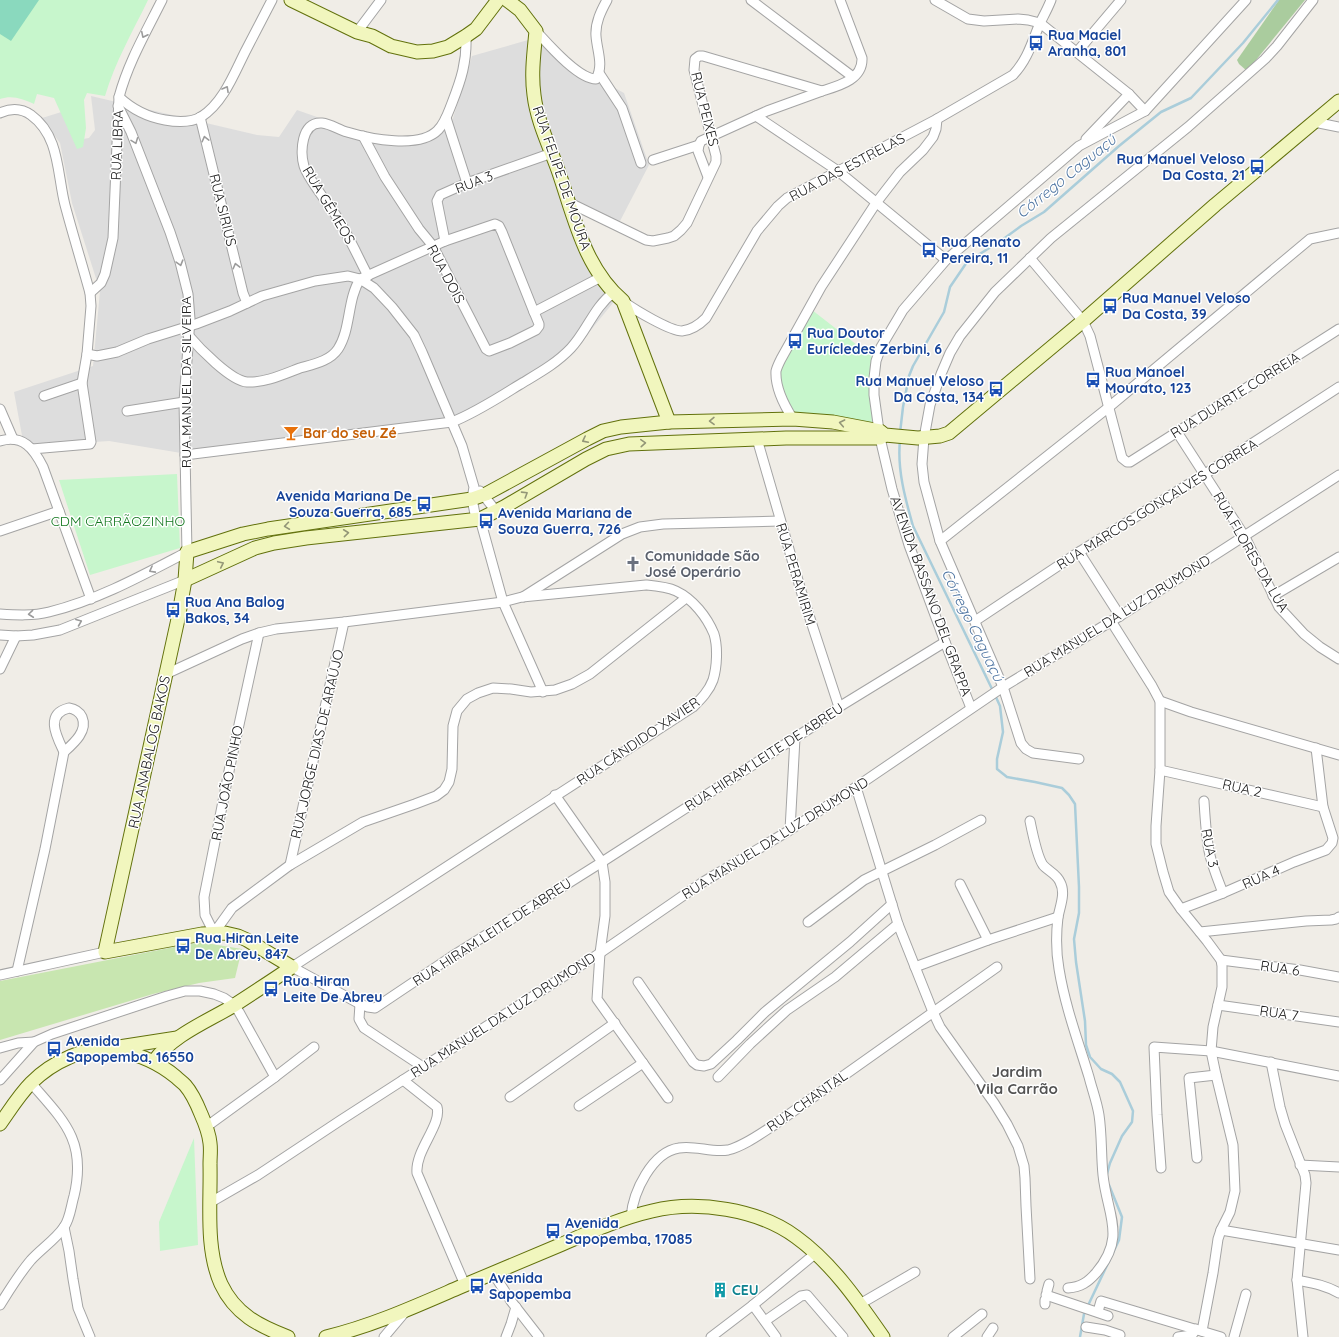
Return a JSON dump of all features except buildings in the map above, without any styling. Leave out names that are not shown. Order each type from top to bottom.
[{"type":"main road","points":[[291,0],[359,29]]},
{"type":"main road","points":[[309,0],[391,46],[417,52],[448,48],[476,29],[498,0]]},
{"type":"main road","points":[[507,0],[520,10],[536,31]]},
{"type":"main road","name":"RUA FELIPE DE MOURA","points":[[536,31],[533,68],[534,94],[538,117],[588,255],[601,277],[613,292]]},
{"type":"main road","points":[[187,552],[243,534],[268,529],[477,494],[603,431],[621,427],[669,422],[787,426],[921,438],[940,436],[949,433],[1083,321],[1339,101]]},
{"type":"main road","name":"RUA DAS ESTRELAS","points":[[613,292],[623,301]]},
{"type":"main road","points":[[623,301],[669,422]]},
{"type":"main road","points":[[185,580],[255,548],[274,543],[306,538],[478,519],[496,511],[606,449],[629,444],[757,439],[787,426],[833,422],[885,435]]},
{"type":"main road","name":"RUA ANABALOG BAKOS","points":[[105,952],[178,619],[185,580],[187,552]]},
{"type":"main road","name":"RUA HIRAM LEITE DE ABREU","points":[[105,952],[214,932],[238,936],[247,940],[292,967]]},
{"type":"main road","name":"RUA CÂNDIDO XAVIER","points":[[154,1061],[162,1050],[178,1037],[234,1005],[292,967]]},
{"type":"main road","points":[[0,1124],[31,1083],[48,1069],[64,1060],[92,1050],[110,1049],[178,1037]]},
{"type":"main road","points":[[110,1049],[132,1053],[154,1061],[185,1085],[196,1103],[206,1127],[210,1143],[212,1247],[216,1270],[222,1285],[239,1309],[249,1318],[259,1325],[288,1337]]},
{"type":"main road","points":[[326,1337],[345,1333],[406,1311],[631,1216],[653,1210],[679,1207],[714,1208],[743,1213],[774,1224],[795,1236],[834,1271],[860,1304],[883,1337]]},
{"type":"street","name":"RUA LIBRA","points":[[90,294],[102,283],[106,274],[113,238],[119,102],[123,80],[162,0]]},
{"type":"street","points":[[119,102],[146,115],[174,122],[189,121],[200,117],[210,110],[222,96],[272,0]]},
{"type":"street","points":[[359,29],[381,0]]},
{"type":"street","points":[[536,31],[572,67],[591,79],[596,79],[601,65],[596,26],[601,11],[607,0]]},
{"type":"street","points":[[751,0],[853,77]]},
{"type":"street","points":[[653,160],[699,145],[702,141],[756,116],[839,85],[858,73],[861,68],[862,58],[840,0]]},
{"type":"street","points":[[935,0],[968,19],[984,21],[1023,19],[1040,23],[1129,94],[1145,111]]},
{"type":"street","name":"RUA DAS ESTRELAS","points":[[623,301],[636,311],[674,330],[684,330],[696,327],[706,318],[756,231],[778,206],[787,198],[937,119],[1013,75],[1021,67],[1027,56],[1051,0]]},
{"type":"street","points":[[1077,52],[1121,0]]},
{"type":"street","name":"AVENIDA BASSANO DEL GRAPPA","points":[[971,708],[945,642],[899,514],[885,435],[874,395],[876,361],[881,347],[903,310],[946,260],[1079,146],[1145,111],[1246,0]]},
{"type":"street","name":"AVENIDA BASSANO DEL GRAPPA","points":[[1079,759],[1033,753],[1026,749],[1021,743],[999,689],[975,621],[940,541],[924,482],[921,438],[930,405],[940,374],[950,353],[960,336],[996,292],[1050,238],[1188,127],[1265,59],[1313,0]]},
{"type":"street","name":"RUA GÊMEOS","points":[[364,277],[354,246],[336,215],[305,171],[302,160],[302,149],[308,128],[315,124],[323,123],[349,133],[406,141],[420,140],[431,136],[437,131],[446,118],[463,74],[466,36]]},
{"type":"street","name":"RUA PEIXES","points":[[570,203],[646,240],[662,240],[674,236],[687,223],[716,162],[712,137],[694,70],[695,59],[699,56],[822,91]]},
{"type":"street","points":[[599,73],[622,108],[641,164]]},
{"type":"street","points":[[1079,146],[1129,94]]},
{"type":"street","name":"RUA MANUEL DA SILVEIRA","points":[[119,102],[180,262],[188,294],[190,308],[184,402],[187,552]]},
{"type":"street","points":[[0,113],[14,109],[21,110],[34,118],[48,134],[55,155],[64,203],[90,294],[91,306],[87,354],[82,383],[92,441],[90,444],[32,449]]},
{"type":"street","points":[[756,116],[838,171],[946,260]]},
{"type":"street","name":"RUA SIRIUS","points":[[200,117],[243,293],[247,303]]},
{"type":"street","points":[[446,118],[467,183]]},
{"type":"street","points":[[787,426],[784,405],[777,384],[776,370],[781,359],[821,287],[876,203],[900,172],[923,150],[933,137],[937,119]]},
{"type":"street","points":[[1314,122],[1339,127]]},
{"type":"street","name":"RUA DOIS","points":[[363,136],[385,177],[419,229],[433,246],[487,350],[503,346],[536,330],[539,324],[534,312]]},
{"type":"street","points":[[699,145],[698,151],[708,177]]},
{"type":"street","name":"RUA 3","points":[[445,241],[437,201],[440,195],[467,183],[552,153]]},
{"type":"street","points":[[188,331],[195,344],[222,368],[241,381],[260,382],[324,361],[334,354],[343,339],[357,284],[364,277],[445,241],[497,224],[502,232],[534,312],[601,277]]},
{"type":"street","points":[[940,541],[1109,407],[1310,239],[1339,232]]},
{"type":"street","points":[[1030,258],[1083,321],[1090,336],[1109,407]]},
{"type":"street","points":[[87,354],[98,356],[118,352],[148,339],[188,331],[271,293],[315,281],[348,276],[364,277],[392,307],[414,335],[422,352],[462,446],[477,494],[478,519],[503,602],[543,692]]},
{"type":"street","points":[[185,455],[452,422],[462,418],[504,394],[547,368],[561,357],[571,348],[600,305],[613,292]]},
{"type":"street","name":"RUA DUARTE CORREIA","points":[[1109,407],[1122,458],[1124,461],[1130,462],[1339,329]]},
{"type":"street","points":[[44,396],[82,383]]},
{"type":"street","name":"RUA MARCOS GONÇALVES CORREA","points":[[975,621],[1079,552],[1205,474],[1339,387]]},
{"type":"street","points":[[127,411],[184,402]]},
{"type":"street","points":[[0,409],[13,439]]},
{"type":"street","name":"RUA FLORES DA LUA","points":[[1178,432],[1245,537],[1278,607],[1304,634],[1320,647],[1339,658]]},
{"type":"street","points":[[0,441],[13,439],[23,442],[37,455],[43,467],[91,599]]},
{"type":"street","name":"RUA PERAMIRIM","points":[[757,439],[802,594],[839,707]]},
{"type":"street","name":"RUA MANUEL DA LUZ DRUMOND","points":[[211,1202],[258,1175],[600,953],[703,882],[790,830],[938,732],[999,689],[1120,616],[1245,537],[1339,475]]},
{"type":"street","points":[[477,494],[496,511]]},
{"type":"street","points":[[0,531],[59,511]]},
{"type":"street","points":[[522,597],[622,534],[640,527],[663,524],[780,521]]},
{"type":"street","points":[[0,614],[22,615],[48,612],[91,599],[137,578],[187,552]]},
{"type":"street","points":[[1079,552],[1120,616]]},
{"type":"street","points":[[1273,596],[1339,557]]},
{"type":"street","points":[[0,635],[33,635],[60,630],[185,580]]},
{"type":"street","name":"RUA CÂNDIDO XAVIER","points":[[166,674],[242,639],[276,629],[503,602],[522,597],[646,585],[677,591],[701,611],[714,635],[716,648],[712,680],[703,697],[693,707],[292,967]]},
{"type":"street","points":[[214,932],[232,908],[290,865],[363,822],[429,799],[444,790],[449,782],[452,769],[453,726],[457,711],[467,698],[493,688],[543,692],[555,690],[572,684],[590,674],[686,598]]},
{"type":"street","points":[[1111,621],[1160,701],[1160,770],[1156,844],[1169,892],[1221,960],[1222,966],[1222,987],[1211,1040],[1211,1051],[1233,1145],[1235,1191],[1230,1212],[1218,1239],[1213,1272],[1199,1333]]},
{"type":"street","name":"RUA JORGE DIAS DE ARAÚJO","points":[[290,865],[344,622]]},
{"type":"street","name":"RUA JOÃO PINHO","points":[[214,932],[205,915],[204,897],[230,766],[259,633]]},
{"type":"street","points":[[0,670],[16,636]]},
{"type":"street","name":"RUA HIRAM LEITE DE ABREU","points":[[292,967],[360,1004],[375,1008],[451,957],[795,738],[839,707],[945,642]]},
{"type":"street","points":[[1160,701],[1191,712],[1339,755]]},
{"type":"street","points":[[17,971],[48,833],[64,752],[81,733],[84,726],[80,713],[75,709],[62,709],[55,718],[54,723],[57,736],[64,752]]},
{"type":"street","points":[[790,830],[795,738]]},
{"type":"street","points":[[1316,748],[1323,807]]},
{"type":"street","name":"RUA 2","points":[[1160,770],[1323,807]]},
{"type":"street","points":[[856,787],[898,924],[933,1012],[940,1027],[998,1109],[1018,1146],[1024,1166],[1030,1279]]},
{"type":"street","points":[[556,796],[602,862],[605,882],[605,909],[597,999],[668,1098]]},
{"type":"street","name":"RUA 3","points":[[1204,800],[1209,853],[1223,893]]},
{"type":"street","name":"RUA 4","points":[[1181,909],[1326,850],[1332,843],[1333,838],[1323,807]]},
{"type":"street","points":[[808,922],[855,885],[981,820]]},
{"type":"street","points":[[1030,822],[1042,863],[1060,882],[1062,904],[1058,917],[1056,945],[1058,967],[1065,1001],[1075,1030],[1099,1115],[1103,1175],[1114,1225],[1110,1251],[1102,1265],[1090,1280],[1081,1286],[1068,1288]]},
{"type":"street","points":[[960,884],[988,940]]},
{"type":"street","points":[[638,982],[693,1062],[697,1065],[704,1066],[711,1064],[765,1012],[850,942],[892,904]]},
{"type":"street","points":[[916,967],[988,940],[1058,917]]},
{"type":"street","points":[[1200,932],[1306,921],[1331,920],[1339,917]]},
{"type":"street","points":[[718,1077],[750,1044],[787,1010],[835,977],[898,924]]},
{"type":"street","name":"RUA HIRAM LEITE DE ABREU","points":[[0,975],[105,952]]},
{"type":"street","name":"RUA 6","points":[[1221,960],[1300,970],[1339,977]]},
{"type":"street","name":"RUA CHANTAL","points":[[631,1216],[634,1198],[639,1186],[653,1164],[667,1150],[686,1148],[727,1150],[750,1140],[774,1125],[997,967]]},
{"type":"street","points":[[0,1048],[18,1043],[34,1042],[103,1016],[185,991],[200,991],[224,998],[234,1005],[275,1077]]},
{"type":"street","points":[[360,1004],[359,1019],[364,1028],[423,1067]]},
{"type":"street","name":"RUA 7","points":[[1218,1005],[1339,1022]]},
{"type":"street","points":[[510,1097],[614,1023]]},
{"type":"street","points":[[0,1080],[34,1042]]},
{"type":"street","points":[[206,1127],[314,1047]]},
{"type":"street","points":[[1161,1168],[1154,1047],[1211,1051],[1339,1076]]},
{"type":"street","points":[[1271,1062],[1280,1107],[1300,1165],[1305,1175],[1306,1188],[1297,1280],[1303,1337]]},
{"type":"street","points":[[578,1106],[643,1063]]},
{"type":"street","points":[[1197,1158],[1189,1078],[1216,1075]]},
{"type":"street","points":[[404,1080],[437,1107],[437,1114],[432,1129],[418,1158],[416,1166],[417,1173],[465,1285]]},
{"type":"street","points":[[0,1305],[16,1280],[32,1260],[64,1227],[70,1212],[78,1175],[77,1151],[68,1128],[56,1111],[31,1083]]},
{"type":"street","points":[[1300,1165],[1339,1167]]},
{"type":"street","points":[[64,1227],[78,1308],[90,1337]]},
{"type":"street","points":[[1221,1230],[1300,1242],[1339,1250]]},
{"type":"street","points":[[711,1337],[816,1254]]},
{"type":"street","points":[[860,1304],[915,1272]]},
{"type":"street","points":[[493,1273],[539,1337]]},
{"type":"street","points":[[1297,1280],[1330,1287],[1339,1293]]},
{"type":"street","points":[[765,1321],[805,1294],[810,1296],[843,1337]]},
{"type":"street","points":[[1234,1337],[1246,1294]]},
{"type":"street","points":[[1046,1295],[1106,1323],[1120,1335]]},
{"type":"street","points":[[1099,1308],[1101,1302],[1199,1333],[1221,1337]]},
{"type":"street","points":[[753,1305],[776,1337]]},
{"type":"street","points":[[506,1337],[512,1324],[516,1307]]},
{"type":"street","points":[[384,1337],[406,1311]]},
{"type":"street","points":[[953,1337],[982,1314]]},
{"type":"street","points":[[1086,1327],[1106,1323]]},
{"type":"street","points":[[987,1337],[993,1328]]},
{"type":"street","points":[[1178,1337],[1191,1336],[1199,1333]]},
{"type":"shaded area","points":[[542,36],[580,69],[624,93],[649,165],[619,223],[578,207],[597,257],[621,293],[569,357],[460,421],[193,455],[109,441],[35,446],[23,441],[14,392],[93,366],[100,291],[72,203],[60,143],[42,118],[71,109],[83,139],[89,138],[95,130],[91,96],[257,135],[279,137],[297,110],[368,135],[427,140],[441,134],[453,118],[472,56]]},
{"type":"green space","points":[[0,0],[148,0],[119,59],[105,96],[87,93],[84,100],[86,128],[83,147],[77,149],[54,98],[37,94],[34,104],[21,99],[0,99]]},
{"type":"green space","points":[[0,0],[39,0],[11,41],[0,34]]},
{"type":"green space","points":[[1279,0],[1305,0],[1247,71],[1239,64],[1237,60]]},
{"type":"green space","points":[[812,310],[875,359],[879,429],[794,416],[791,412],[780,386],[778,376],[779,369],[786,352]]},
{"type":"green space","name":"CDM CARRÃOZINHO","points":[[177,474],[180,548],[90,575],[59,480]]},
{"type":"green space","points":[[200,942],[242,949],[235,978],[199,983],[153,994],[0,1040],[0,981]]},
{"type":"green space","points":[[194,1138],[198,1245],[160,1251],[159,1222]]},
{"type":"waterway","name":"Córrego Caguaçú","points":[[900,433],[909,376],[913,366],[944,312],[950,287],[967,262],[1044,212],[1119,146],[1161,112],[1191,98],[1243,43],[1278,0]]},
{"type":"waterway","name":"Córrego Caguaçú","points":[[900,440],[899,451],[901,473],[913,526],[993,691]]},
{"type":"waterway","name":"Córrego Caguaçú","points":[[995,695],[1000,706],[1003,732],[997,759],[997,769],[1007,777],[1062,788],[1075,804],[1079,913],[1074,939],[1085,1021],[1086,1045],[1090,1057],[1101,1069],[1112,1074],[1120,1082],[1133,1111],[1132,1122],[1122,1136],[1110,1163],[1107,1174]]},
{"type":"waterway","name":"Córrego Caguaçú","points":[[1080,1337],[1084,1314],[1119,1240],[1122,1217],[1109,1185]]},
{"type":"place","name":"Rua Maciel Aranha, 801","points":[[1036,43]]},
{"type":"place","name":"Rua Manuel Veloso Da Costa, 21","points":[[1257,167]]},
{"type":"place","name":"Rua Renato Pereira, 11","points":[[929,250]]},
{"type":"place","name":"Rua Manuel Veloso Da Costa, 39","points":[[1110,306]]},
{"type":"place","name":"Rua Doutor Eurícledes Zerbini, 6","points":[[795,341]]},
{"type":"place","name":"Rua Manoel Mourato, 123","points":[[1093,380]]},
{"type":"place","name":"Rua Manuel Veloso Da Costa, 134","points":[[996,389]]},
{"type":"place","name":"Bar do seu Zé","points":[[291,433]]},
{"type":"place","name":"Avenida Mariana De Souza Guerra, 685","points":[[424,504]]},
{"type":"place","name":"Avenida Mariana de Souza Guerra, 726","points":[[486,521]]},
{"type":"place","name":"Comunidade São José Operário","points":[[633,564]]},
{"type":"place","name":"Rua Ana Balog Bakos, 34","points":[[173,610]]},
{"type":"place","name":"Rua Hiran Leite De Abreu, 847","points":[[183,946]]},
{"type":"place","name":"Rua Hiran Leite De Abreu","points":[[271,989]]},
{"type":"place","name":"Avenida Sapopemba, 16550","points":[[54,1049]]},
{"type":"place","name":"Avenida Sapopemba, 17085","points":[[553,1231]]},
{"type":"place","name":"Avenida Sapopemba","points":[[477,1286]]},
{"type":"place","name":"CEU","points":[[720,1290]]},
{"type":"district","name":"Jardim Vila Carrão","points":[[1017,1080]]}]
